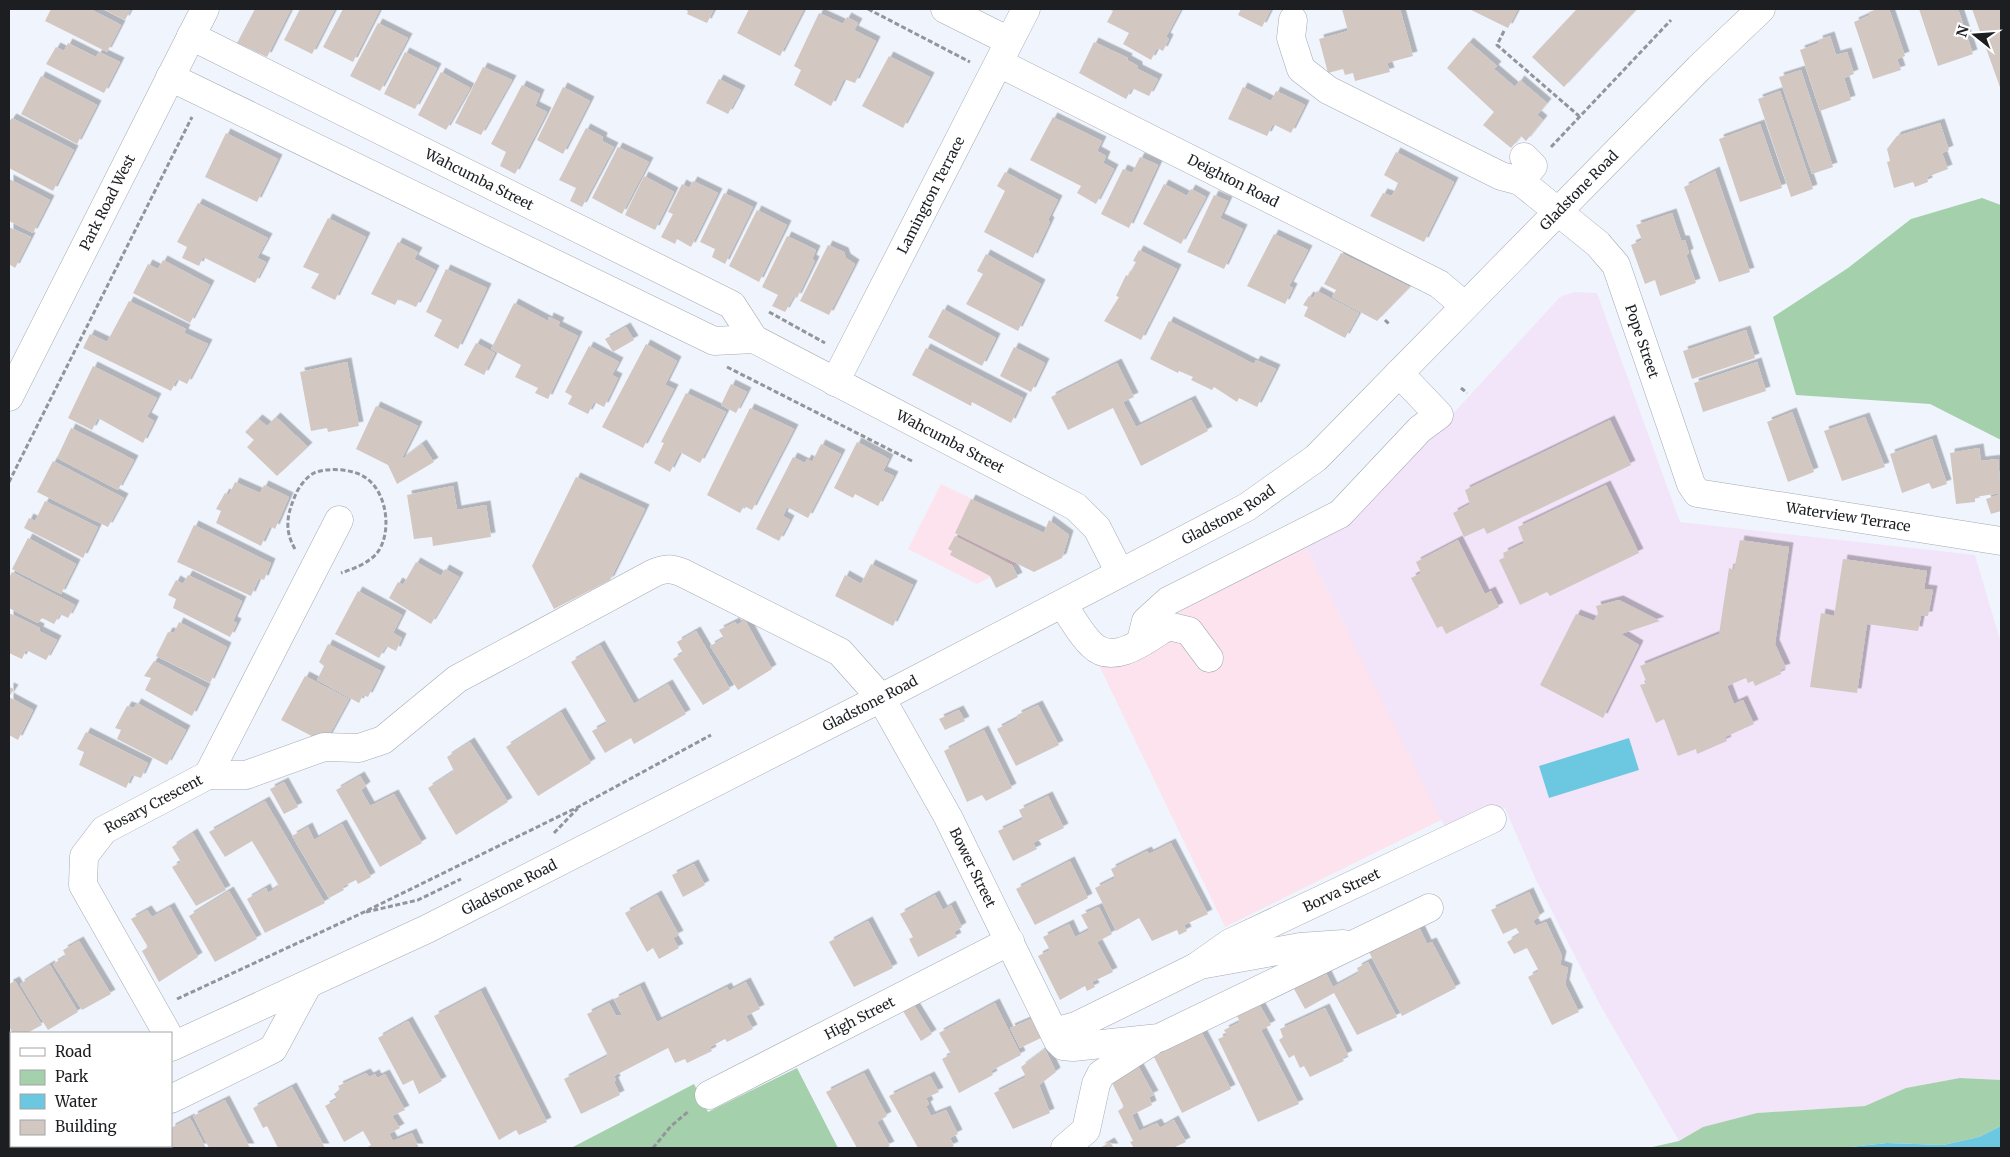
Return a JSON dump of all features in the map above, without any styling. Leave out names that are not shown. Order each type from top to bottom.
[{"type":"street","name":"Park Road West","points":[[9,397],[205,9]]},
{"type":"street","name":"Deighton Road","points":[[945,9],[994,56],[1439,284],[1465,306]]},
{"type":"street","name":"Lamington Terrace","points":[[835,382],[994,56],[1026,9]]},
{"type":"street","name":"Gladstone Road","points":[[172,1042],[307,986],[427,929],[881,698],[1120,574],[1265,495],[1316,458],[1558,210],[1761,9]]},
{"type":"street","name":"Pope Street","points":[[1293,20],[1291,38],[1300,69],[1328,90],[1501,176],[1522,169],[1558,210],[1598,244],[1616,265],[1691,484],[1696,492]]},
{"type":"street","name":"Wahcumba Street","points":[[191,36],[732,305],[754,339],[1076,507],[1097,528],[1120,574]]},
{"type":"street","name":"Wahcumba Street","points":[[170,77],[714,340],[754,339]]},
{"type":"street","points":[[1141,641],[1146,621],[1168,601],[1340,514],[1420,429],[1439,415],[1399,373]]},
{"type":"street","name":"Waterview Terrace","points":[[1696,492],[1702,496],[2001,541]]},
{"type":"street","name":"Rosary Crescent","points":[[166,1032],[83,885],[84,856],[104,830],[208,775],[339,520]]},
{"type":"street","name":"Bower Street","points":[[208,775],[246,775],[324,747],[359,748],[383,740],[457,679],[652,574],[666,568],[683,573],[840,652],[881,698],[948,816],[1056,1037]]},
{"type":"street","points":[[1062,604],[1091,645],[1100,652],[1119,654],[1168,626],[1189,632],[1209,658]]},
{"type":"street","name":"Borva Street","points":[[1159,1038],[1070,1048],[1064,1046],[1056,1037],[1196,967],[1230,943],[1492,819]]},
{"type":"street","name":"Borva Street","points":[[1065,1148],[1086,1130],[1098,1077],[1159,1038],[1429,908]]},
{"type":"street","name":"High Street","points":[[709,1095],[1010,941]]},
{"type":"street","name":"Borva Street","points":[[1196,967],[1300,947],[1356,944]]},
{"type":"street","points":[[172,1099],[274,1048],[307,986]]},
{"type":"path","points":[[868,9],[994,56]]},
{"type":"path","points":[[1570,126],[1671,20]]},
{"type":"path","points":[[1504,31],[1497,45],[1579,116]]},
{"type":"path","points":[[9,482],[196,109]]},
{"type":"path","points":[[1385,320],[1390,325]]},
{"type":"path","points":[[1462,388],[1467,393]]},
{"type":"path","points":[[153,1007],[171,1002],[360,914],[580,806],[711,735]]},
{"type":"path","points":[[551,836],[580,806]]},
{"type":"path","points":[[360,914],[418,900],[463,878]]},
{"type":"path","points":[[654,1147],[671,1126],[709,1095]]},
{"type":"shaded area","points":[[1574,292],[1597,293],[1680,522],[1975,555],[2001,643],[2001,1080],[1960,1078],[1907,1088],[1865,1106],[1757,1113],[1703,1127],[1679,1141],[1599,1003],[1536,880],[1505,808],[1448,833],[1303,542],[1439,429],[1560,297]]},
{"type":"shaded area","points":[[941,484],[1043,533],[1052,546],[977,584],[908,549]]},
{"type":"shaded area","points":[[1303,542],[1443,819],[1225,927],[1096,659]]},
{"type":"green space","points":[[1982,198],[2001,205],[2001,440],[1930,404],[1796,395],[1773,317],[1848,268],[1911,219]]},
{"type":"green space","points":[[797,1068],[838,1148],[571,1148],[694,1084],[708,1112]]},
{"type":"green space","points":[[1960,1078],[2001,1080],[2001,1126],[1979,1137],[1943,1145],[1887,1143],[1841,1148],[1648,1148],[1679,1141],[1703,1127],[1757,1113],[1865,1106],[1906,1088]]},
{"type":"water","points":[[1629,738],[1639,770],[1549,798],[1539,766]]},
{"type":"water","points":[[2001,1126],[2001,1148],[1841,1148],[1887,1143],[1943,1145],[1979,1137]]},
{"type":"building","points":[[51,9],[90,9],[121,25],[107,52],[45,21]]},
{"type":"building","points":[[103,9],[131,9],[125,20]]},
{"type":"building","points":[[255,9],[291,9],[267,57],[237,43]]},
{"type":"building","points":[[300,9],[335,9],[312,54],[284,40]]},
{"type":"building","points":[[343,9],[380,9],[353,62],[323,47]]},
{"type":"building","points":[[683,9],[714,9],[707,23],[687,14],[688,11]]},
{"type":"building","points":[[749,9],[804,9],[780,56],[737,33]]},
{"type":"building","points":[[1108,9],[1181,9],[1166,37],[1169,39],[1163,51],[1157,48],[1151,60],[1123,44],[1129,33],[1107,22],[1113,11]]},
{"type":"building","points":[[1241,9],[1271,9],[1262,27],[1238,15]]},
{"type":"building","points":[[1342,9],[1400,9],[1413,56],[1387,63],[1390,72],[1355,81],[1353,73],[1345,75],[1343,69],[1328,73],[1319,39],[1348,31]]},
{"type":"building","points":[[1469,9],[1518,9],[1508,28]]},
{"type":"building","points":[[1577,9],[1637,9],[1564,87],[1532,57]]},
{"type":"building","points":[[1878,9],[1889,9],[1905,56],[1897,59],[1901,70],[1873,79],[1854,22],[1870,15],[1869,12]]},
{"type":"building","points":[[1919,9],[1958,9],[1973,54],[1938,66]]},
{"type":"building","points":[[1972,9],[2001,9],[2001,90]]},
{"type":"building","points":[[819,13],[843,24],[847,17],[858,23],[854,30],[876,41],[855,83],[844,79],[831,106],[794,85],[801,70],[794,66]]},
{"type":"building","points":[[378,23],[408,38],[380,91],[350,76]]},
{"type":"building","points":[[1830,36],[1836,55],[1847,52],[1854,74],[1844,78],[1851,100],[1820,111],[1800,50],[1819,43],[1818,40]]},
{"type":"building","points":[[1094,42],[1128,58],[1127,60],[1138,66],[1138,69],[1158,79],[1149,96],[1132,88],[1126,99],[1079,73]]},
{"type":"building","points":[[1469,42],[1497,66],[1494,69],[1515,87],[1520,80],[1547,103],[1537,115],[1543,120],[1526,141],[1521,136],[1511,148],[1483,125],[1494,112],[1447,68]]},
{"type":"building","points":[[68,43],[96,57],[99,52],[120,62],[104,93],[46,64],[56,47],[64,51]]},
{"type":"building","points":[[405,52],[437,68],[415,109],[384,94]]},
{"type":"building","points":[[889,56],[930,77],[903,128],[862,106]]},
{"type":"building","points":[[483,67],[512,80],[481,135],[455,123]]},
{"type":"building","points":[[1801,70],[1833,167],[1812,174],[1779,77]]},
{"type":"building","points":[[441,72],[470,88],[446,130],[418,115]]},
{"type":"building","points":[[41,76],[97,105],[77,144],[21,114]]},
{"type":"building","points":[[719,79],[741,90],[728,114],[706,103]]},
{"type":"building","points":[[522,85],[540,94],[535,106],[547,112],[515,174],[500,166],[506,152],[491,144]]},
{"type":"building","points":[[563,87],[590,101],[563,154],[537,140]]},
{"type":"building","points":[[1243,87],[1271,101],[1276,91],[1305,105],[1291,133],[1273,124],[1267,136],[1228,119]]},
{"type":"building","points":[[1780,91],[1813,189],[1791,197],[1758,99]]},
{"type":"building","points":[[1053,117],[1102,141],[1097,151],[1106,156],[1103,163],[1114,169],[1096,204],[1077,193],[1081,186],[1030,160]]},
{"type":"building","points":[[12,118],[74,150],[53,191],[9,168],[9,122]]},
{"type":"building","points":[[1940,123],[1949,150],[1942,153],[1948,169],[1927,177],[1928,182],[1915,187],[1913,182],[1894,188],[1887,162],[1890,161],[1887,149],[1897,136]]},
{"type":"building","points":[[1760,124],[1782,188],[1740,202],[1719,139]]},
{"type":"building","points":[[586,128],[603,137],[602,141],[614,147],[582,207],[570,201],[576,188],[559,180]]},
{"type":"building","points":[[226,133],[278,159],[257,202],[205,177]]},
{"type":"building","points":[[618,147],[649,162],[622,214],[592,198]]},
{"type":"building","points":[[1396,152],[1454,182],[1424,242],[1370,216],[1383,193],[1392,196],[1398,183],[1384,175]]},
{"type":"building","points":[[1140,157],[1158,165],[1129,228],[1101,214],[1123,169],[1132,173]]},
{"type":"building","points":[[1715,171],[1750,272],[1719,282],[1684,187]]},
{"type":"building","points":[[1005,172],[1058,200],[1033,258],[984,232],[1005,191],[997,186]]},
{"type":"building","points":[[644,176],[674,192],[655,230],[625,215]]},
{"type":"building","points":[[9,179],[50,200],[33,233],[9,221]]},
{"type":"building","points":[[693,181],[718,193],[691,247],[677,239],[675,244],[661,237],[673,214],[668,212],[682,184],[689,188]]},
{"type":"building","points":[[1164,184],[1187,196],[1191,189],[1206,197],[1181,244],[1143,224]]},
{"type":"building","points":[[724,193],[753,207],[725,264],[712,257],[715,249],[700,242]]},
{"type":"building","points":[[1214,195],[1228,201],[1220,218],[1243,229],[1224,269],[1187,252]]},
{"type":"building","points":[[198,203],[268,238],[257,258],[266,262],[255,283],[203,257],[199,266],[182,258],[187,247],[177,242]]},
{"type":"building","points":[[757,210],[787,225],[759,282],[729,266]]},
{"type":"building","points":[[1672,213],[1681,240],[1685,240],[1689,253],[1686,255],[1696,283],[1660,296],[1655,280],[1645,284],[1631,245],[1642,240],[1636,225]]},
{"type":"building","points":[[328,218],[366,237],[335,300],[311,288],[319,274],[303,267]]},
{"type":"building","points":[[9,227],[31,237],[15,268],[9,264]]},
{"type":"building","points":[[1274,234],[1308,250],[1289,286],[1293,288],[1285,304],[1247,286]]},
{"type":"building","points":[[787,236],[816,250],[812,259],[815,261],[797,298],[794,296],[785,312],[772,306],[778,295],[762,287]]},
{"type":"building","points":[[398,242],[418,252],[414,259],[435,270],[416,307],[398,299],[395,305],[371,294]]},
{"type":"building","points":[[828,245],[844,252],[846,258],[855,264],[829,315],[800,301]]},
{"type":"building","points":[[1139,250],[1177,269],[1141,340],[1104,321],[1119,297],[1116,296],[1126,275],[1128,276],[1136,262],[1133,261]]},
{"type":"building","points":[[1341,253],[1410,287],[1377,321],[1332,297],[1336,290],[1324,284]]},
{"type":"building","points":[[986,254],[1041,284],[1018,331],[966,304],[983,274],[977,271]]},
{"type":"building","points":[[163,260],[210,285],[190,323],[133,293],[148,264],[158,269]]},
{"type":"building","points":[[446,269],[487,288],[458,349],[434,336],[442,320],[426,312]]},
{"type":"building","points":[[1317,291],[1359,313],[1345,338],[1304,316],[1308,307],[1303,305],[1309,296],[1313,298]]},
{"type":"building","points":[[129,301],[186,329],[184,333],[208,344],[187,384],[177,379],[171,391],[83,348],[90,334],[107,342]]},
{"type":"building","points":[[514,303],[548,321],[549,317],[560,322],[558,326],[578,336],[548,399],[535,393],[538,388],[515,377],[521,365],[491,349]]},
{"type":"building","points":[[943,309],[996,338],[982,366],[928,337]]},
{"type":"building","points":[[1169,321],[1254,364],[1256,360],[1276,369],[1257,407],[1239,398],[1237,402],[1214,387],[1212,390],[1191,380],[1193,377],[1179,371],[1178,373],[1150,359]]},
{"type":"building","points":[[626,327],[634,340],[613,352],[605,339]]},
{"type":"building","points":[[1746,330],[1755,358],[1692,379],[1683,351]]},
{"type":"building","points":[[476,343],[495,353],[484,375],[464,365]]},
{"type":"building","points":[[646,344],[677,361],[665,385],[674,389],[643,448],[602,427]]},
{"type":"building","points":[[589,346],[619,362],[612,375],[618,378],[604,407],[594,402],[588,414],[568,404],[572,396],[565,392]]},
{"type":"building","points":[[1014,347],[1045,363],[1031,392],[1000,376]]},
{"type":"building","points":[[926,348],[1023,398],[1011,423],[972,402],[971,406],[912,375]]},
{"type":"building","points":[[347,362],[359,426],[328,432],[327,428],[311,431],[300,372]]},
{"type":"building","points":[[1757,362],[1766,391],[1703,412],[1694,383]]},
{"type":"building","points":[[1117,363],[1134,397],[1123,402],[1136,427],[1191,400],[1208,431],[1141,466],[1113,408],[1068,430],[1051,397]]},
{"type":"building","points":[[93,366],[157,398],[147,417],[154,421],[143,443],[98,418],[92,430],[68,418]]},
{"type":"building","points":[[731,384],[747,392],[736,413],[721,405]]},
{"type":"building","points":[[686,393],[726,412],[700,463],[680,452],[670,472],[654,463],[664,443],[661,442]]},
{"type":"building","points":[[376,406],[418,426],[401,460],[422,444],[434,462],[397,484],[388,465],[356,449]]},
{"type":"building","points":[[750,408],[794,429],[752,510],[744,506],[740,513],[707,495]]},
{"type":"building","points":[[1792,412],[1814,472],[1788,482],[1767,422]]},
{"type":"building","points":[[276,417],[308,447],[277,476],[247,447],[254,440],[245,432],[258,419],[267,426]]},
{"type":"building","points":[[1865,417],[1885,467],[1842,481],[1824,431]]},
{"type":"building","points":[[1610,420],[1631,465],[1487,534],[1484,528],[1464,537],[1453,513],[1470,504],[1465,490]]},
{"type":"building","points":[[71,428],[134,460],[118,490],[57,458]]},
{"type":"building","points":[[1932,439],[1947,484],[1932,489],[1929,483],[1902,493],[1890,454]]},
{"type":"building","points":[[857,442],[889,459],[883,471],[894,476],[878,506],[855,494],[853,498],[834,488]]},
{"type":"building","points":[[821,444],[841,454],[808,518],[787,507],[783,516],[790,520],[779,541],[756,529],[793,457],[805,463],[807,459],[812,462]]},
{"type":"building","points":[[1979,448],[1981,461],[1998,459],[2001,493],[1975,497],[1975,502],[1956,504],[1950,453]]},
{"type":"building","points":[[53,461],[124,498],[108,527],[37,492]]},
{"type":"building","points":[[576,477],[645,509],[610,580],[554,609],[532,566]]},
{"type":"building","points":[[235,482],[260,493],[264,485],[289,497],[275,529],[270,526],[261,546],[216,523],[221,511],[216,509],[225,493],[229,495]]},
{"type":"building","points":[[1606,485],[1639,553],[1550,596],[1547,592],[1520,605],[1499,560],[1505,557],[1503,553],[1524,543],[1518,527]]},
{"type":"building","points":[[453,486],[457,510],[486,505],[491,537],[433,546],[432,537],[414,539],[407,495]]},
{"type":"building","points":[[2001,494],[2001,511],[1991,514],[1986,499]]},
{"type":"building","points":[[971,499],[1044,533],[1049,520],[1069,535],[1062,558],[1034,572],[955,533]]},
{"type":"building","points":[[45,501],[98,527],[83,558],[24,528],[29,518],[35,521]]},
{"type":"building","points":[[194,525],[271,563],[264,580],[259,578],[251,596],[177,562]]},
{"type":"building","points":[[955,536],[1012,565],[1018,577],[996,588],[990,576],[950,555],[952,551],[948,549]]},
{"type":"building","points":[[28,538],[76,564],[61,594],[12,569]]},
{"type":"building","points":[[1458,540],[1485,594],[1491,591],[1499,607],[1446,634],[1442,626],[1437,628],[1411,578],[1421,573],[1416,562]]},
{"type":"building","points":[[1740,540],[1789,547],[1775,644],[1786,668],[1780,670],[1781,674],[1755,686],[1753,681],[1748,683],[1746,678],[1727,686],[1734,704],[1743,700],[1754,724],[1725,737],[1727,741],[1697,754],[1696,749],[1678,756],[1664,719],[1656,723],[1640,685],[1647,683],[1640,666],[1719,634],[1729,568],[1734,570]]},
{"type":"building","points":[[1843,559],[1927,571],[1924,589],[1933,590],[1928,616],[1921,616],[1918,631],[1867,624],[1857,693],[1810,687],[1821,613],[1834,616]]},
{"type":"building","points":[[416,562],[441,576],[445,569],[459,577],[431,624],[389,598],[398,582],[403,585]]},
{"type":"building","points":[[871,564],[913,585],[893,626],[835,596],[845,575],[861,584]]},
{"type":"building","points":[[12,572],[75,605],[68,618],[60,614],[54,624],[42,618],[38,623],[9,608],[9,578]]},
{"type":"building","points":[[188,575],[242,601],[233,621],[237,623],[230,637],[173,608],[176,599],[168,595],[176,580],[183,584]]},
{"type":"building","points":[[358,591],[402,615],[393,633],[402,638],[396,651],[386,646],[379,658],[335,634]]},
{"type":"building","points":[[1619,600],[1660,621],[1621,634],[1639,645],[1603,718],[1540,685],[1576,614],[1594,621],[1598,613],[1596,606]]},
{"type":"building","points":[[9,613],[40,628],[39,631],[57,640],[46,660],[26,650],[22,659],[9,653]]},
{"type":"building","points":[[745,620],[772,669],[738,690],[710,646],[724,638],[719,630],[735,622],[737,625]]},
{"type":"building","points":[[179,622],[227,647],[210,683],[156,656],[168,632],[174,633]]},
{"type":"building","points":[[696,631],[730,689],[703,705],[673,659],[683,653],[677,642]]},
{"type":"building","points":[[328,644],[381,671],[368,697],[363,695],[359,703],[317,680],[324,666],[319,662]]},
{"type":"building","points":[[600,645],[634,704],[668,684],[686,714],[634,744],[631,738],[605,753],[592,731],[607,723],[571,662]]},
{"type":"building","points":[[154,661],[206,688],[192,716],[145,690],[151,678],[144,676]]},
{"type":"building","points":[[305,676],[349,699],[325,743],[281,720]]},
{"type":"building","points":[[9,687],[14,689],[9,697]]},
{"type":"building","points":[[9,697],[33,710],[18,740],[9,735]]},
{"type":"building","points":[[137,703],[186,730],[167,765],[117,739],[121,730],[115,728],[127,706],[134,708]]},
{"type":"building","points":[[1038,705],[1059,745],[1016,766],[997,729],[1018,718],[1017,715]]},
{"type":"building","points":[[959,710],[965,721],[945,730],[939,719]]},
{"type":"building","points":[[561,712],[591,763],[538,796],[506,747]]},
{"type":"building","points":[[984,730],[1012,788],[986,801],[982,795],[967,802],[944,751]]},
{"type":"building","points":[[86,732],[148,763],[141,778],[132,775],[126,788],[79,765],[84,752],[77,749]]},
{"type":"building","points":[[470,742],[508,802],[456,835],[428,788],[454,771],[447,757]]},
{"type":"building","points":[[360,776],[366,786],[361,790],[370,806],[394,794],[422,843],[380,867],[336,790]]},
{"type":"building","points":[[284,782],[298,807],[284,814],[270,789]]},
{"type":"building","points":[[1048,796],[1064,828],[1033,843],[1037,849],[1013,861],[998,831],[1023,819],[1019,810]]},
{"type":"building","points":[[265,801],[325,903],[265,933],[247,899],[266,888],[268,893],[279,886],[252,841],[225,857],[209,832]]},
{"type":"building","points":[[342,824],[371,877],[358,884],[356,880],[342,887],[344,890],[329,898],[292,836],[308,827],[314,840]]},
{"type":"building","points":[[193,833],[226,890],[196,906],[172,867],[181,862],[172,847]]},
{"type":"building","points":[[1171,843],[1208,914],[1184,925],[1187,931],[1179,935],[1177,930],[1152,941],[1139,918],[1116,931],[1095,888],[1115,878],[1111,869],[1147,851],[1149,854]]},
{"type":"building","points":[[1070,861],[1088,898],[1035,925],[1016,889]]},
{"type":"building","points":[[694,864],[705,885],[683,897],[672,875]]},
{"type":"building","points":[[229,891],[257,939],[215,962],[189,916]]},
{"type":"building","points":[[1529,892],[1540,916],[1533,921],[1536,926],[1546,922],[1562,956],[1560,965],[1568,968],[1565,984],[1579,1012],[1552,1025],[1528,977],[1539,971],[1527,948],[1514,954],[1507,942],[1520,934],[1516,928],[1503,934],[1491,910]]},
{"type":"building","points":[[657,895],[679,935],[673,938],[679,948],[659,959],[653,948],[647,952],[625,913]]},
{"type":"building","points":[[935,895],[943,910],[951,905],[962,927],[954,932],[957,937],[918,957],[909,939],[913,937],[900,914]]},
{"type":"building","points":[[170,907],[198,957],[159,982],[142,951],[148,947],[131,919],[147,910],[152,917]]},
{"type":"building","points":[[1099,907],[1112,934],[1097,942],[1113,972],[1092,982],[1095,987],[1087,991],[1085,986],[1060,1000],[1038,956],[1050,950],[1043,937],[1069,924],[1075,937],[1089,930],[1081,915]]},
{"type":"building","points":[[868,921],[893,968],[854,987],[829,942]]},
{"type":"building","points":[[1418,925],[1427,944],[1432,942],[1456,988],[1402,1016],[1368,950]]},
{"type":"building","points":[[79,941],[111,994],[82,1010],[53,964],[66,956],[63,950]]},
{"type":"building","points":[[1368,962],[1397,1017],[1357,1035],[1334,993],[1305,1009],[1293,987],[1325,971],[1333,987],[1359,973],[1357,968]]},
{"type":"building","points":[[50,965],[78,1012],[48,1030],[20,984]]},
{"type":"building","points":[[15,981],[42,1025],[29,1032],[12,1032],[9,1027],[9,984]]},
{"type":"building","points":[[746,982],[760,1009],[746,1016],[753,1029],[727,1042],[725,1039],[710,1047],[712,1051],[687,1063],[685,1059],[675,1063],[668,1048],[614,1076],[616,1080],[614,1082],[620,1095],[581,1114],[564,1079],[608,1056],[587,1014],[609,1003],[616,1016],[622,1015],[614,999],[640,986],[657,1022],[727,987],[729,991]]},
{"type":"building","points":[[481,991],[547,1122],[519,1135],[516,1130],[499,1140],[434,1016]]},
{"type":"building","points":[[995,1003],[1021,1055],[991,1071],[993,1075],[959,1093],[942,1059],[951,1054],[939,1033]]},
{"type":"building","points":[[1259,1004],[1271,1025],[1261,1030],[1299,1104],[1258,1122],[1218,1039],[1227,1035],[1224,1030],[1240,1022],[1237,1016]]},
{"type":"building","points":[[914,1005],[932,1034],[921,1041],[903,1011]]},
{"type":"building","points":[[1325,1008],[1348,1055],[1342,1058],[1344,1061],[1310,1077],[1304,1066],[1300,1068],[1294,1055],[1289,1058],[1279,1040],[1283,1037],[1280,1029]]},
{"type":"building","points":[[1031,1019],[1041,1038],[1020,1048],[1010,1028]]},
{"type":"building","points":[[408,1021],[442,1081],[419,1094],[413,1080],[403,1085],[378,1038]]},
{"type":"building","points":[[1202,1033],[1231,1089],[1182,1113],[1154,1057]]},
{"type":"building","points":[[1045,1049],[1056,1072],[1039,1085],[1050,1113],[1013,1129],[994,1093],[1026,1077],[1021,1067]]},
{"type":"building","points":[[1138,1066],[1154,1095],[1149,1097],[1152,1105],[1132,1115],[1139,1131],[1157,1123],[1160,1128],[1174,1120],[1186,1142],[1173,1148],[1134,1148],[1130,1142],[1133,1141],[1118,1111],[1124,1107],[1110,1079]]},
{"type":"building","points":[[366,1073],[369,1077],[375,1074],[377,1078],[385,1074],[405,1110],[392,1116],[400,1128],[389,1134],[393,1141],[412,1133],[419,1148],[366,1148],[371,1145],[363,1131],[344,1142],[325,1106],[337,1099],[334,1094],[340,1089],[338,1086]]},
{"type":"building","points":[[864,1073],[887,1116],[877,1122],[890,1146],[885,1148],[857,1148],[826,1092]]},
{"type":"building","points":[[930,1076],[939,1092],[926,1098],[929,1104],[926,1106],[931,1116],[946,1110],[958,1134],[950,1138],[954,1146],[950,1148],[918,1148],[889,1096]]},
{"type":"building","points":[[292,1087],[325,1148],[278,1148],[267,1126],[263,1128],[253,1108]]},
{"type":"building","points":[[225,1100],[250,1148],[209,1148],[193,1116]]},
{"type":"building","points":[[190,1118],[206,1148],[170,1148],[172,1147],[172,1127]]},
{"type":"building","points":[[1110,1142],[1114,1148],[1100,1148]]},
{"type":"building","points":[[162,1147],[163,1148],[135,1148]]}]
